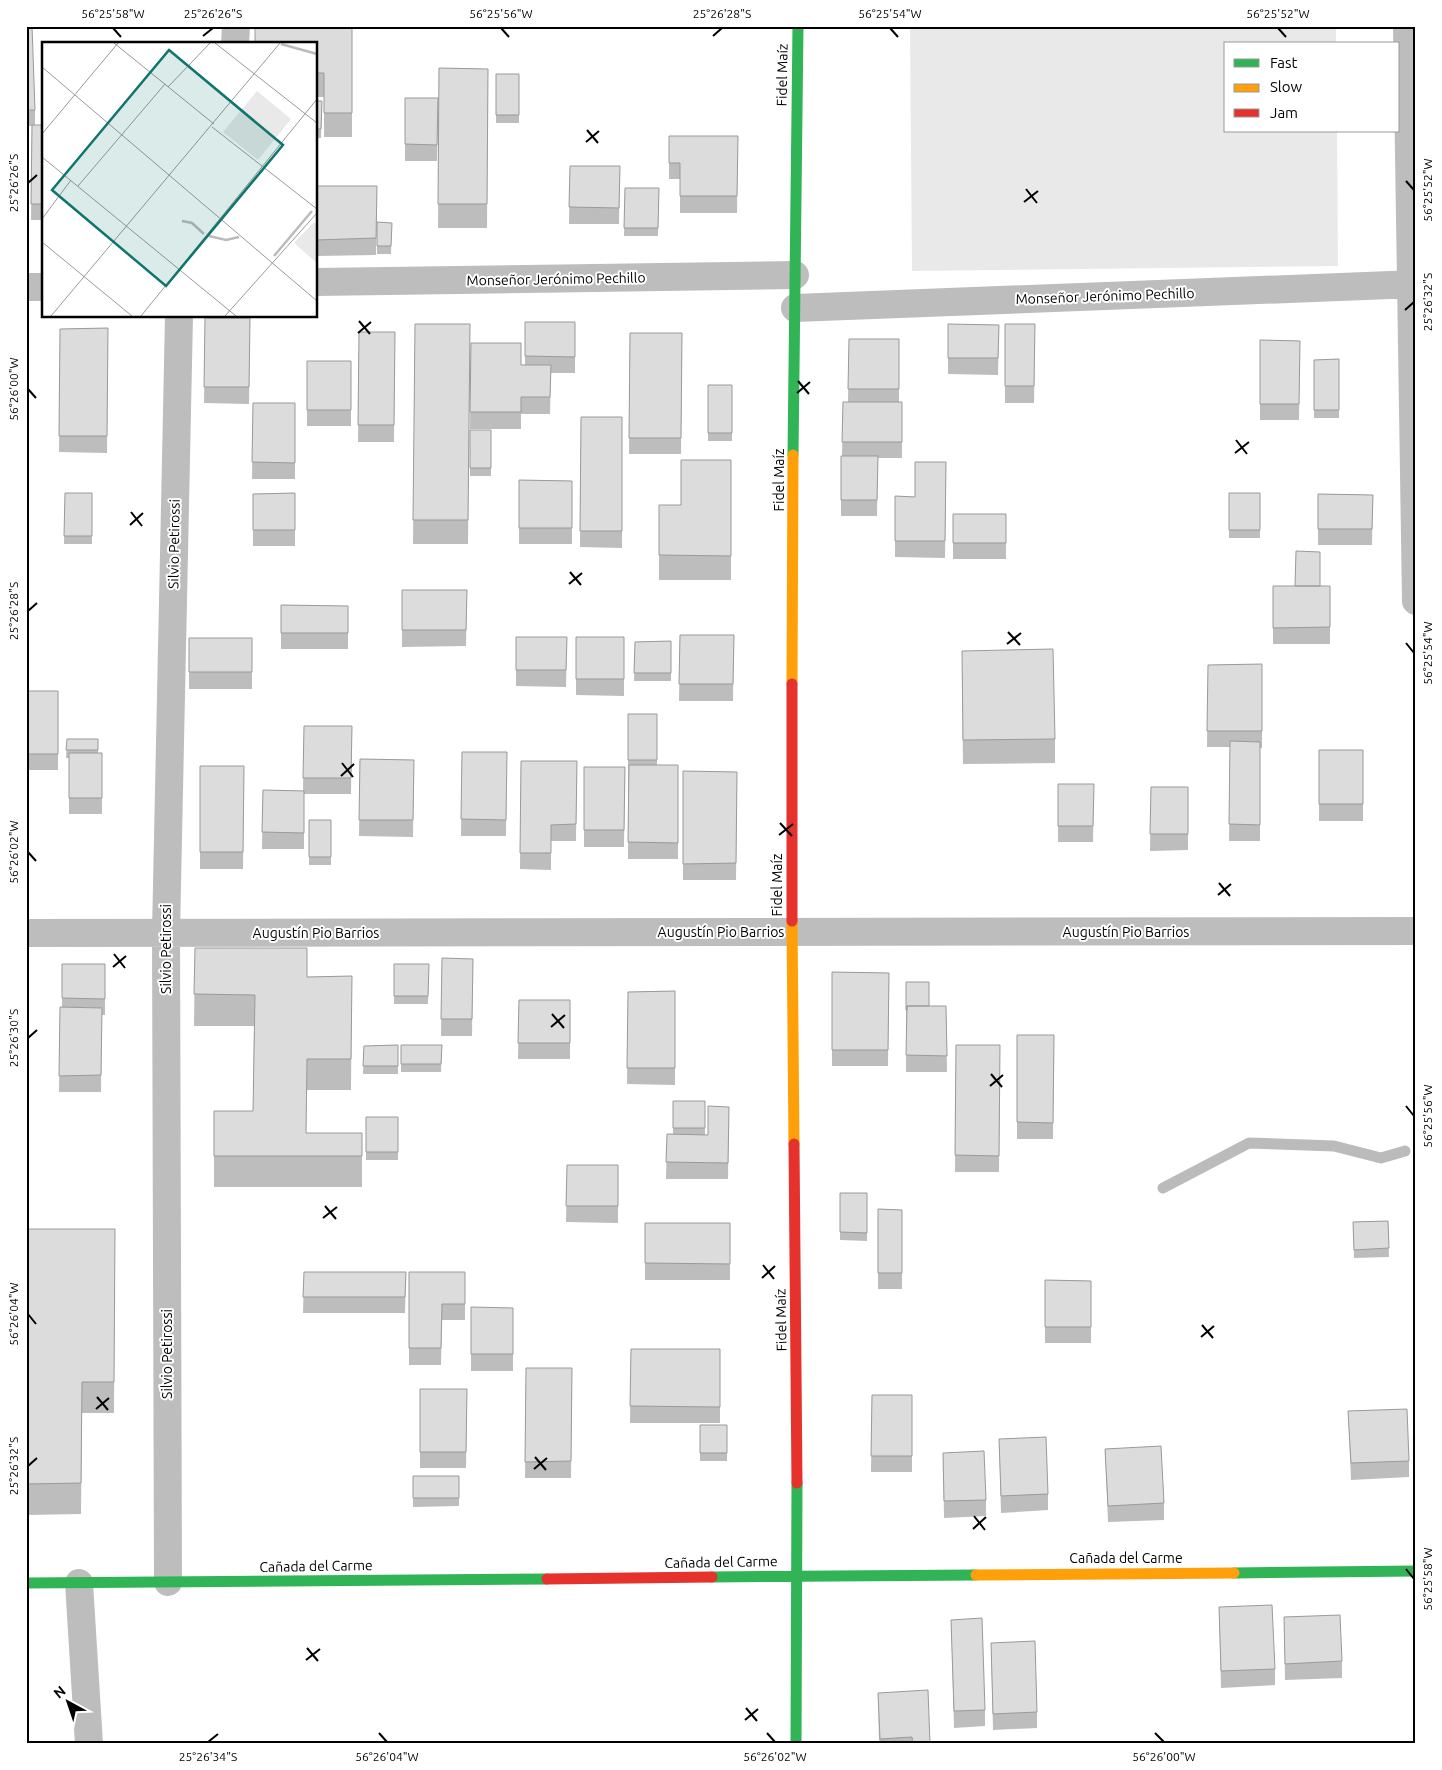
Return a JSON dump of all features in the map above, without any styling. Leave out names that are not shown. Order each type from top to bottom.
[{"type":"street","points":[[235,42],[236,26]]},
{"type":"street","name":"Fidel Maíz","points":[[796,1744],[798,1576],[792,932],[798,26]]},
{"type":"street","points":[[1407,26],[1413,284],[1416,601]]},
{"type":"street","name":"Monseñor Jerónimo Pechillo","points":[[318,282],[795,275]]},
{"type":"street","name":"Monseñor Jerónimo Pechillo","points":[[795,308],[1413,284]]},
{"type":"street","points":[[26,287],[42,287]]},
{"type":"street","name":"Silvio Petirossi","points":[[168,1582],[166,933],[179,318]]},
{"type":"street","name":"Augustín Pio Barrios","points":[[26,933],[1416,931]]},
{"type":"street","name":"Cañada del Carme","points":[[26,1583],[1416,1571]]},
{"type":"street","points":[[79,1582],[90,1744]]},
{"type":"shaded area","points":[[910,26],[1336,26],[1336,42],[1224,42],[1224,132],[1337,132],[1338,266],[912,271]]},
{"type":"building","points":[[26,26],[32,26],[35,110],[26,110]]},
{"type":"building","points":[[255,26],[352,26],[352,113],[324,113],[324,73],[318,73],[318,42],[255,42]]},
{"type":"building","points":[[439,68],[488,69],[487,204],[438,204]]},
{"type":"building","points":[[496,74],[519,74],[519,115],[496,115]]},
{"type":"building","points":[[405,98],[438,98],[437,145],[405,144]]},
{"type":"building","points":[[318,101],[322,101],[321,129],[318,129]]},
{"type":"building","points":[[32,125],[42,125],[42,204],[31,204]]},
{"type":"building","points":[[669,136],[738,136],[737,196],[680,196],[680,163],[669,163]]},
{"type":"building","points":[[570,166],[620,166],[619,208],[569,207]]},
{"type":"building","points":[[318,186],[377,186],[376,238],[318,240]]},
{"type":"building","points":[[625,188],[659,188],[658,228],[624,228]]},
{"type":"building","points":[[377,222],[392,223],[391,246],[377,246]]},
{"type":"building","points":[[205,318],[250,318],[249,387],[204,387]]},
{"type":"building","points":[[525,322],[575,322],[575,357],[525,356]]},
{"type":"building","points":[[415,324],[470,324],[468,520],[413,520]]},
{"type":"building","points":[[948,324],[999,325],[998,358],[948,358]]},
{"type":"building","points":[[1005,324],[1035,324],[1034,386],[1005,386]]},
{"type":"building","points":[[108,328],[107,436],[59,436],[60,329]]},
{"type":"building","points":[[359,332],[395,332],[394,425],[358,425]]},
{"type":"building","points":[[630,333],[682,333],[681,438],[629,438]]},
{"type":"building","points":[[849,339],[899,339],[899,389],[848,389]]},
{"type":"building","points":[[1260,340],[1300,341],[1299,404],[1260,404]]},
{"type":"building","points":[[471,343],[521,343],[521,365],[551,365],[550,397],[521,397],[521,412],[470,412]]},
{"type":"building","points":[[1339,359],[1339,410],[1314,410],[1314,360]]},
{"type":"building","points":[[307,361],[351,361],[351,410],[307,410]]},
{"type":"building","points":[[708,385],[732,385],[732,433],[708,433]]},
{"type":"building","points":[[843,402],[902,402],[902,442],[842,442]]},
{"type":"building","points":[[253,403],[295,403],[295,463],[252,462]]},
{"type":"building","points":[[581,417],[622,417],[622,531],[580,531]]},
{"type":"building","points":[[470,430],[491,430],[491,468],[470,468]]},
{"type":"building","points":[[841,456],[878,456],[877,500],[841,500]]},
{"type":"building","points":[[681,460],[731,460],[731,556],[659,555],[659,505],[681,505]]},
{"type":"building","points":[[915,462],[946,462],[945,541],[895,541],[895,496],[915,497]]},
{"type":"building","points":[[519,480],[572,481],[572,528],[519,528]]},
{"type":"building","points":[[65,493],[92,493],[92,536],[64,536]]},
{"type":"building","points":[[295,493],[295,530],[253,530],[253,494]]},
{"type":"building","points":[[1229,493],[1260,493],[1260,530],[1229,530]]},
{"type":"building","points":[[1318,494],[1373,495],[1372,529],[1318,529]]},
{"type":"building","points":[[953,514],[1006,514],[1006,543],[953,543]]},
{"type":"building","points":[[1296,551],[1320,552],[1320,586],[1295,586]]},
{"type":"building","points":[[1273,586],[1330,586],[1330,627],[1273,628]]},
{"type":"building","points":[[402,590],[467,590],[466,630],[402,630]]},
{"type":"building","points":[[281,605],[348,606],[348,633],[281,633]]},
{"type":"building","points":[[680,635],[734,635],[733,684],[679,684]]},
{"type":"building","points":[[516,637],[567,637],[566,670],[516,670]]},
{"type":"building","points":[[576,637],[624,637],[624,679],[576,679]]},
{"type":"building","points":[[189,638],[252,638],[252,672],[189,672]]},
{"type":"building","points":[[671,641],[671,673],[634,673],[635,642]]},
{"type":"building","points":[[1053,649],[1055,739],[963,740],[962,651]]},
{"type":"building","points":[[1262,664],[1262,731],[1207,731],[1208,665]]},
{"type":"building","points":[[26,691],[58,691],[58,754],[26,754]]},
{"type":"building","points":[[628,714],[657,714],[657,760],[628,760]]},
{"type":"building","points":[[304,726],[352,726],[351,778],[303,778]]},
{"type":"building","points":[[67,739],[98,739],[98,750],[66,750]]},
{"type":"building","points":[[1230,741],[1260,742],[1260,825],[1229,824]]},
{"type":"building","points":[[1319,750],[1363,750],[1363,804],[1319,804]]},
{"type":"building","points":[[462,752],[507,752],[506,820],[461,819]]},
{"type":"building","points":[[69,753],[102,753],[102,798],[69,798]]},
{"type":"building","points":[[360,759],[414,760],[413,820],[359,820]]},
{"type":"building","points":[[521,761],[577,761],[576,824],[551,825],[551,853],[520,853]]},
{"type":"building","points":[[629,765],[678,765],[678,843],[628,842]]},
{"type":"building","points":[[200,766],[244,766],[243,852],[200,852]]},
{"type":"building","points":[[584,767],[625,767],[624,830],[584,830]]},
{"type":"building","points":[[683,771],[737,772],[736,863],[683,864]]},
{"type":"building","points":[[1058,784],[1094,784],[1093,826],[1058,826]]},
{"type":"building","points":[[1151,787],[1188,787],[1188,834],[1150,834]]},
{"type":"building","points":[[263,790],[304,791],[304,833],[262,832]]},
{"type":"building","points":[[309,820],[331,820],[331,857],[309,857]]},
{"type":"building","points":[[195,948],[307,948],[307,977],[352,976],[351,1059],[307,1059],[306,1133],[362,1133],[362,1156],[214,1156],[214,1111],[253,1111],[255,995],[194,994]]},
{"type":"building","points":[[442,958],[473,959],[472,1019],[441,1019]]},
{"type":"building","points":[[62,964],[105,964],[105,999],[62,998]]},
{"type":"building","points":[[394,964],[429,964],[428,996],[394,996]]},
{"type":"building","points":[[832,972],[889,973],[888,1050],[832,1050]]},
{"type":"building","points":[[906,982],[929,982],[929,1006],[907,1006],[906,1010]]},
{"type":"building","points":[[675,991],[675,1068],[627,1068],[628,992]]},
{"type":"building","points":[[519,1000],[570,1000],[570,1043],[518,1043]]},
{"type":"building","points":[[907,1006],[946,1006],[947,1056],[906,1055]]},
{"type":"building","points":[[60,1007],[102,1008],[101,1075],[59,1076]]},
{"type":"building","points":[[1017,1035],[1054,1035],[1053,1123],[1017,1122]]},
{"type":"building","points":[[398,1045],[398,1066],[363,1066],[364,1046]]},
{"type":"building","points":[[401,1045],[442,1045],[441,1064],[401,1064]]},
{"type":"building","points":[[956,1045],[1000,1045],[999,1156],[955,1155]]},
{"type":"building","points":[[673,1101],[705,1101],[705,1128],[673,1128]]},
{"type":"building","points":[[708,1106],[729,1107],[728,1163],[666,1162],[667,1134],[708,1135]]},
{"type":"building","points":[[366,1117],[398,1117],[398,1152],[366,1152]]},
{"type":"building","points":[[567,1165],[618,1165],[618,1206],[566,1206]]},
{"type":"building","points":[[840,1193],[867,1193],[867,1233],[840,1232]]},
{"type":"building","points":[[878,1209],[902,1210],[902,1273],[878,1273]]},
{"type":"building","points":[[1388,1221],[1389,1248],[1354,1250],[1353,1222]]},
{"type":"building","points":[[645,1223],[730,1223],[730,1264],[645,1263]]},
{"type":"building","points":[[26,1229],[115,1229],[114,1382],[82,1382],[81,1483],[26,1484]]},
{"type":"building","points":[[304,1272],[406,1272],[405,1297],[303,1297]]},
{"type":"building","points":[[409,1272],[465,1272],[465,1304],[442,1304],[441,1348],[409,1348]]},
{"type":"building","points":[[1045,1280],[1091,1281],[1091,1327],[1045,1327]]},
{"type":"building","points":[[471,1307],[513,1308],[513,1354],[471,1354]]},
{"type":"building","points":[[631,1349],[720,1349],[720,1407],[630,1406]]},
{"type":"building","points":[[526,1368],[572,1368],[571,1461],[525,1462]]},
{"type":"building","points":[[420,1389],[467,1389],[466,1452],[420,1452]]},
{"type":"building","points":[[872,1395],[912,1395],[912,1456],[871,1456]]},
{"type":"building","points":[[1407,1409],[1409,1461],[1351,1463],[1348,1411]]},
{"type":"building","points":[[700,1425],[727,1425],[727,1453],[700,1453]]},
{"type":"building","points":[[1046,1437],[1048,1494],[1001,1496],[999,1439]]},
{"type":"building","points":[[1161,1446],[1164,1503],[1108,1506],[1105,1449]]},
{"type":"building","points":[[984,1451],[986,1500],[944,1501],[943,1453]]},
{"type":"building","points":[[413,1476],[459,1476],[459,1498],[413,1498]]},
{"type":"building","points":[[1272,1605],[1275,1669],[1221,1671],[1219,1607]]},
{"type":"building","points":[[1340,1615],[1342,1661],[1285,1664],[1284,1617]]},
{"type":"building","points":[[982,1618],[985,1710],[954,1711],[951,1620]]},
{"type":"building","points":[[1035,1641],[1037,1712],[993,1714],[991,1643]]},
{"type":"building","points":[[928,1690],[930,1744],[913,1744],[912,1737],[880,1739],[878,1693]]},
{"type":"building","points":[[1400,1742],[1400,1744],[1353,1744]]},
{"type":"waterway","points":[[1163,1188],[1249,1143],[1334,1146],[1381,1158],[1405,1151]]},
{"type":"traffic: fast","points":[[793,455],[798,26]]},
{"type":"traffic: fast","points":[[796,1744],[797,1483]]},
{"type":"traffic: fast","points":[[1234,1573],[1416,1571]]},
{"type":"traffic: fast","points":[[712,1577],[976,1575]]},
{"type":"traffic: fast","points":[[26,1583],[547,1579]]},
{"type":"traffic: slow","points":[[792,684],[793,455]]},
{"type":"traffic: slow","points":[[792,921],[794,1144]]},
{"type":"traffic: slow","points":[[976,1575],[1234,1573]]},
{"type":"traffic: jam","points":[[792,684],[792,921]]},
{"type":"traffic: jam","points":[[794,1144],[797,1483]]},
{"type":"traffic: jam","points":[[547,1579],[712,1577]]}]
